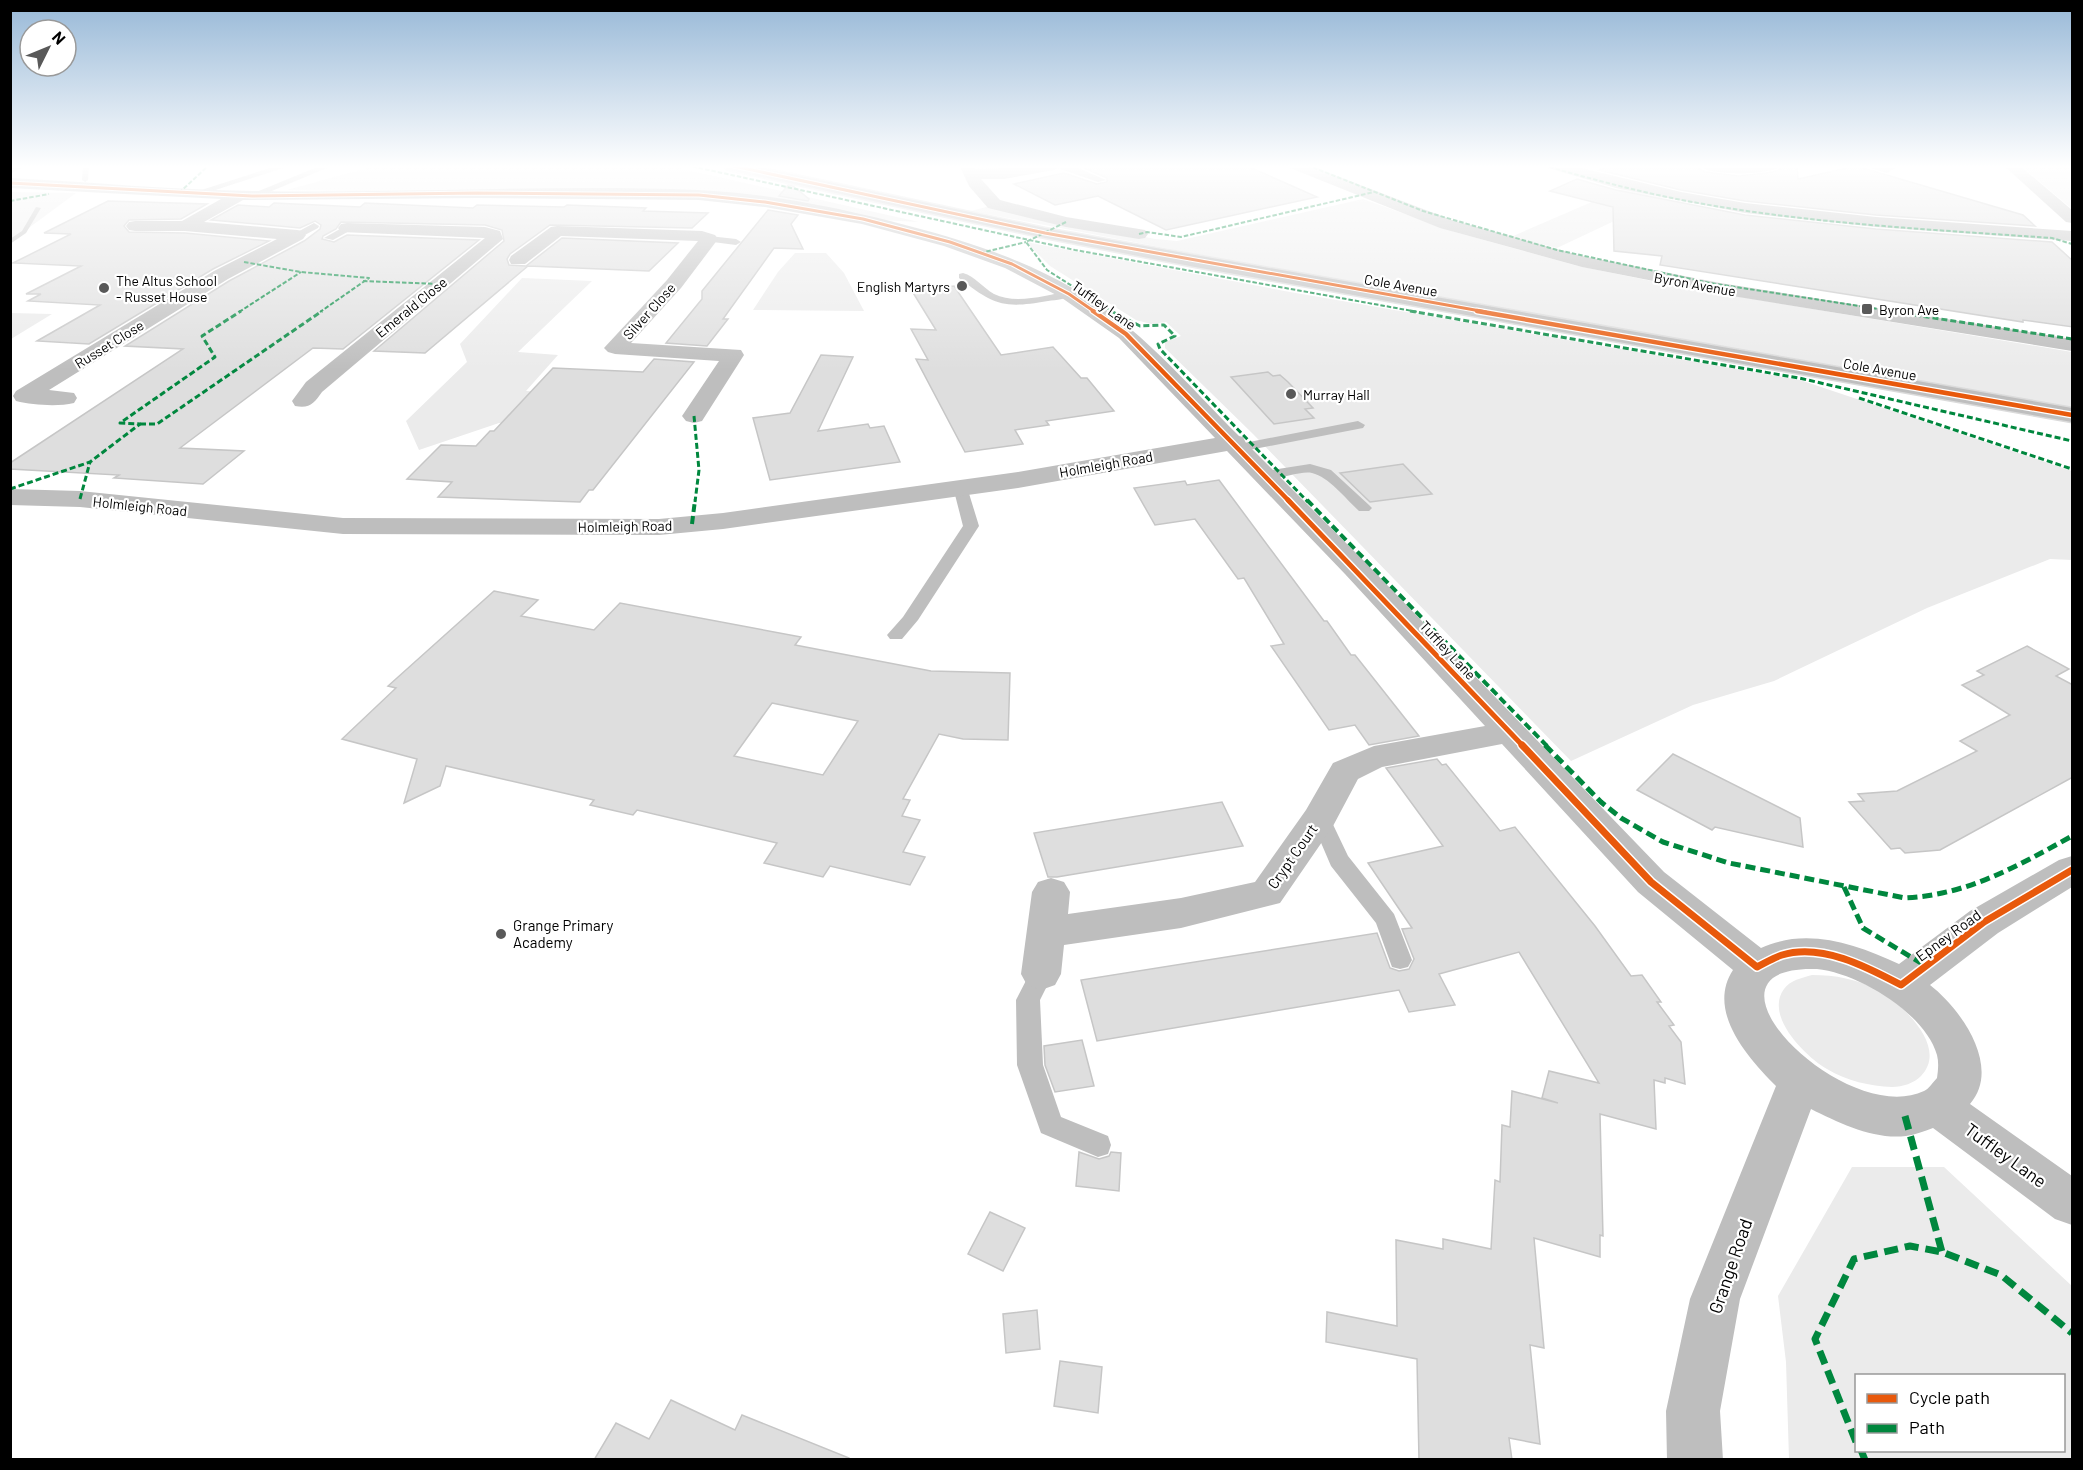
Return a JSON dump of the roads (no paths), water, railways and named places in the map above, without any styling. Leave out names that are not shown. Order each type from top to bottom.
[{"type":"main road","name":"Russet Close","points":[[66,398],[24,396],[221,274],[298,234]]},
{"type":"main road","name":"Emerald Close","points":[[303,401],[314,387],[494,239],[494,235],[490,234]]},
{"type":"main road","points":[[518,260],[554,234]]},
{"type":"main road","points":[[662,234],[702,236],[709,239]]},
{"type":"main road","name":"Tuffley Lane","points":[[920,234],[1011,264],[1069,294],[1123,330],[1237,445],[1651,882],[1756,968]]},
{"type":"main road","name":"Cole Avenue","points":[[1048,234],[2073,415]]},
{"type":"main road","name":"Byron Avenue","points":[[1478,234],[1625,271],[1701,286],[2073,345]]},
{"type":"main road","points":[[2042,234],[2073,236]]},
{"type":"main road","name":"Silver Close","points":[[694,416],[732,355],[615,348],[674,284],[709,239]]},
{"type":"main road","name":"Holmleigh Road","points":[[10,497],[80,500],[343,526],[659,527],[723,521],[1018,480],[1237,445]]},
{"type":"main road","name":"Crypt Court","points":[[1046,932],[1181,913],[1267,893],[1320,817],[1346,771],[1374,757],[1508,732]]},
{"type":"main road","name":"Epney Road","points":[[1901,985],[1984,922],[2073,870]]},
{"type":"main road","points":[[1041,974],[1051,892]]},
{"type":"main road","points":[[1785,954],[1824,954],[1863,965],[1901,985],[1938,1018],[1959,1055],[1958,1086],[1939,1107],[1905,1116],[1878,1114],[1850,1107],[1800,1081],[1762,1046],[1744,1009],[1745,985],[1756,968],[1785,954]]},
{"type":"main road","name":"Grange Road","points":[[1695,1460],[1693,1411],[1715,1299],[1800,1081]]},
{"type":"main road","name":"Tuffley Lane","points":[[1939,1107],[2073,1203]]},
{"type":"lane","name":"Emerald Close","points":[[329,238],[337,234]]},
{"type":"lane","points":[[709,239],[736,242]]},
{"type":"lane","points":[[963,276],[985,293],[1004,300],[1025,301],[1069,294]]},
{"type":"lane","points":[[1237,445],[1358,425]]},
{"type":"lane","points":[[1265,475],[1310,468],[1326,473],[1364,508]]},
{"type":"lane","points":[[896,635],[909,620],[971,526],[960,487]]},
{"type":"lane","points":[[1320,817],[1339,860],[1386,920],[1400,960]]},
{"type":"lane","points":[[1041,974],[1028,1000],[1030,1065],[1050,1125],[1098,1145]]},
{"type":"waterway","points":[[10,242],[22,234]]},
{"type":"place","name":"English Martyrs","points":[[962,286]]},
{"type":"place","name":"The Altus School - Russet House","points":[[104,288]]},
{"type":"place","name":"Byron Ave","points":[[1867,309]]},
{"type":"place","name":"Murray Hall","points":[[1291,394]]},
{"type":"place","name":"Grange Primary Academy","points":[[501,934]]}]
